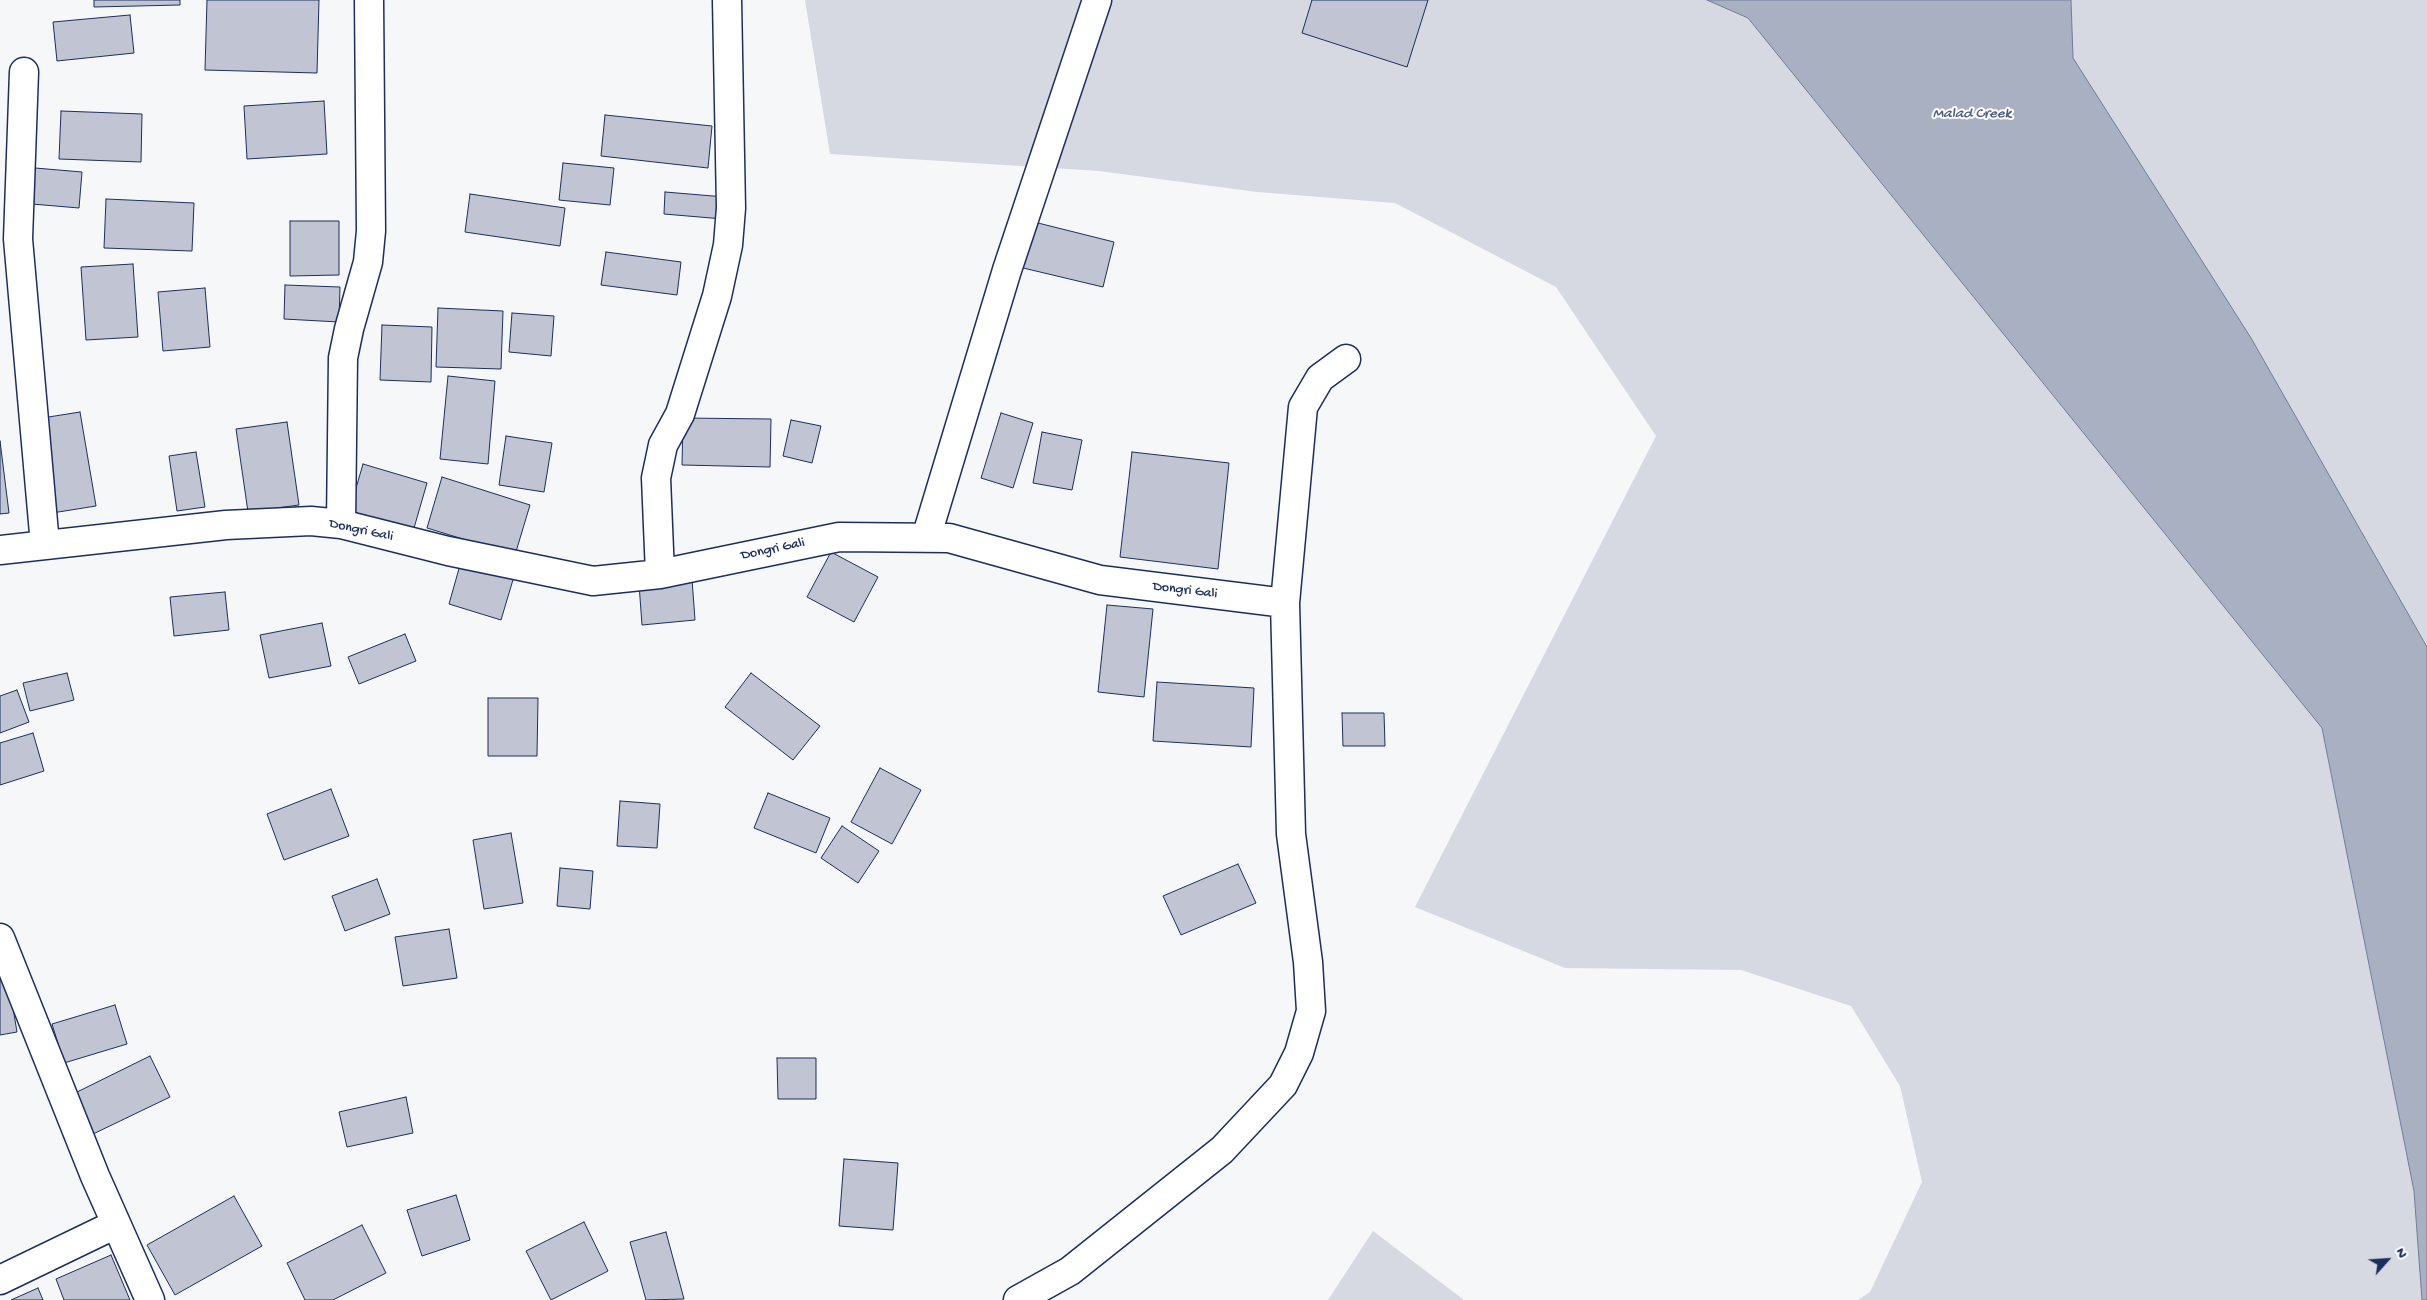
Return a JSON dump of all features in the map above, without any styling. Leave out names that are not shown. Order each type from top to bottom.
[{"type":"street","points":[[341,524],[343,358],[349,329],[368,262],[371,231],[369,0]]},
{"type":"street","points":[[660,574],[656,478],[659,461],[663,445],[680,414],[717,296],[728,245],[731,208],[727,0]]},
{"type":"street","points":[[926,538],[1006,270],[1097,0]]},
{"type":"street","points":[[24,72],[18,239],[45,545]]},
{"type":"street","points":[[1018,1300],[1070,1271],[1222,1150],[1283,1085],[1299,1053],[1311,1011],[1308,962],[1291,834],[1285,603],[1303,407],[1320,378],[1346,359]]},
{"type":"street","name":"Dongri Gali","points":[[0,550],[226,525],[311,521],[341,524],[448,551],[593,581],[660,574],[838,537],[949,538],[1100,580],[1285,603]]},
{"type":"street","points":[[0,938],[94,1176],[150,1300]]},
{"type":"street","points":[[0,1280],[116,1224]]},
{"type":"shaded area","points":[[805,0],[1707,0],[1748,18],[2322,728],[2414,1191],[2422,1300],[1858,1300],[1870,1292],[1922,1182],[1900,1086],[1851,1006],[1741,970],[1565,968],[1415,907],[1656,436],[1556,287],[1395,203],[1257,192],[1099,171],[830,154]]},
{"type":"shaded area","points":[[2071,0],[2427,0],[2427,647],[2251,338],[2072,58]]},
{"type":"shaded area","points":[[1373,1231],[1464,1300],[1328,1300]]},
{"type":"water","name":"Malad Creek","points":[[1707,0],[2071,0],[2073,58],[2251,338],[2427,647],[2427,1300],[2422,1300],[2414,1191],[2322,728],[1748,18]]},
{"type":"building","points":[[94,0],[180,0],[180,5],[94,7]]},
{"type":"building","points":[[207,0],[319,0],[317,73],[205,70]]},
{"type":"building","points":[[1312,0],[1428,0],[1407,67],[1302,33]]},
{"type":"building","points":[[130,15],[134,53],[57,61],[53,22]]},
{"type":"building","points":[[324,101],[327,154],[247,159],[244,106]]},
{"type":"building","points":[[61,111],[142,114],[141,162],[59,159]]},
{"type":"building","points":[[605,115],[712,126],[708,168],[601,156]]},
{"type":"building","points":[[563,163],[614,168],[610,205],[559,200]]},
{"type":"building","points":[[35,168],[82,172],[79,208],[32,204]]},
{"type":"building","points":[[665,192],[725,197],[723,219],[664,214]]},
{"type":"building","points":[[470,194],[565,208],[560,246],[465,232]]},
{"type":"building","points":[[106,199],[194,203],[192,251],[104,248]]},
{"type":"building","points":[[290,221],[339,221],[339,275],[290,276]]},
{"type":"building","points":[[1030,221],[1114,242],[1103,287],[1019,267]]},
{"type":"building","points":[[606,252],[681,262],[677,295],[601,285]]},
{"type":"building","points":[[133,264],[138,337],[86,340],[81,267]]},
{"type":"building","points":[[285,285],[340,287],[339,322],[284,319]]},
{"type":"building","points":[[205,288],[210,347],[163,351],[158,292]]},
{"type":"building","points":[[438,308],[503,311],[501,369],[436,367]]},
{"type":"building","points":[[512,313],[554,316],[551,356],[509,352]]},
{"type":"building","points":[[382,325],[432,327],[431,382],[380,380]]},
{"type":"building","points":[[448,376],[495,381],[488,464],[440,459]]},
{"type":"building","points":[[80,412],[96,506],[52,513],[36,419]]},
{"type":"building","points":[[1001,413],[1033,423],[1013,488],[981,478]]},
{"type":"building","points":[[683,418],[771,419],[770,467],[682,465]]},
{"type":"building","points":[[791,420],[821,426],[812,463],[783,456]]},
{"type":"building","points":[[287,422],[299,505],[248,512],[236,429]]},
{"type":"building","points":[[1042,432],[1082,440],[1072,490],[1033,483]]},
{"type":"building","points":[[506,436],[552,443],[544,492],[499,485]]},
{"type":"building","points":[[0,441],[9,513],[0,514]]},
{"type":"building","points":[[196,452],[205,507],[177,511],[169,456]]},
{"type":"building","points":[[1132,452],[1229,463],[1218,569],[1120,557]]},
{"type":"building","points":[[363,464],[427,483],[412,535],[348,516]]},
{"type":"building","points":[[442,477],[530,505],[515,555],[427,528]]},
{"type":"building","points":[[831,552],[878,577],[854,622],[807,597]]},
{"type":"building","points":[[462,558],[515,573],[501,620],[449,604]]},
{"type":"building","points":[[692,579],[695,620],[642,625],[639,584]]},
{"type":"building","points":[[225,592],[229,630],[174,636],[170,597]]},
{"type":"building","points":[[1107,605],[1153,609],[1144,697],[1098,692]]},
{"type":"building","points":[[322,623],[331,666],[269,678],[260,635]]},
{"type":"building","points":[[405,634],[416,661],[359,684],[348,657]]},
{"type":"building","points":[[67,673],[74,700],[30,711],[23,683]]},
{"type":"building","points":[[751,673],[820,726],[793,760],[725,707]]},
{"type":"building","points":[[1157,682],[1254,688],[1251,747],[1153,741]]},
{"type":"building","points":[[17,690],[29,722],[0,733],[0,696]]},
{"type":"building","points":[[488,698],[538,698],[537,756],[488,756]]},
{"type":"building","points":[[1342,713],[1384,713],[1385,746],[1343,746]]},
{"type":"building","points":[[33,733],[44,771],[0,785],[0,743]]},
{"type":"building","points":[[880,768],[921,790],[892,844],[851,822]]},
{"type":"building","points":[[331,789],[349,836],[284,860],[267,814]]},
{"type":"building","points":[[768,793],[830,818],[816,853],[754,828]]},
{"type":"building","points":[[620,801],[660,804],[657,848],[617,846]]},
{"type":"building","points":[[842,826],[879,851],[858,883],[821,858]]},
{"type":"building","points":[[511,833],[523,903],[484,909],[473,840]]},
{"type":"building","points":[[1238,864],[1256,903],[1181,935],[1163,896]]},
{"type":"building","points":[[560,868],[593,871],[590,909],[557,906]]},
{"type":"building","points":[[377,879],[390,914],[345,931],[332,896]]},
{"type":"building","points":[[449,929],[457,978],[403,986],[395,937]]},
{"type":"building","points":[[7,972],[17,1032],[0,1035],[0,973]]},
{"type":"building","points":[[115,1005],[127,1044],[64,1063],[52,1024]]},
{"type":"building","points":[[150,1056],[170,1097],[91,1135],[71,1095]]},
{"type":"building","points":[[777,1058],[816,1058],[816,1099],[778,1099]]},
{"type":"building","points":[[406,1097],[413,1133],[347,1147],[339,1112]]},
{"type":"building","points":[[844,1159],[898,1163],[893,1230],[839,1226]]},
{"type":"building","points":[[456,1195],[470,1240],[422,1256],[407,1210]]},
{"type":"building","points":[[234,1196],[262,1246],[175,1295],[147,1245]]},
{"type":"building","points":[[584,1222],[608,1271],[551,1300],[526,1251]]},
{"type":"building","points":[[362,1225],[386,1273],[333,1300],[305,1300],[287,1263]]},
{"type":"building","points":[[666,1232],[684,1299],[646,1300],[630,1242]]},
{"type":"building","points":[[111,1255],[130,1300],[64,1300],[56,1279]]},
{"type":"building","points":[[38,1288],[43,1300],[11,1300]]}]
